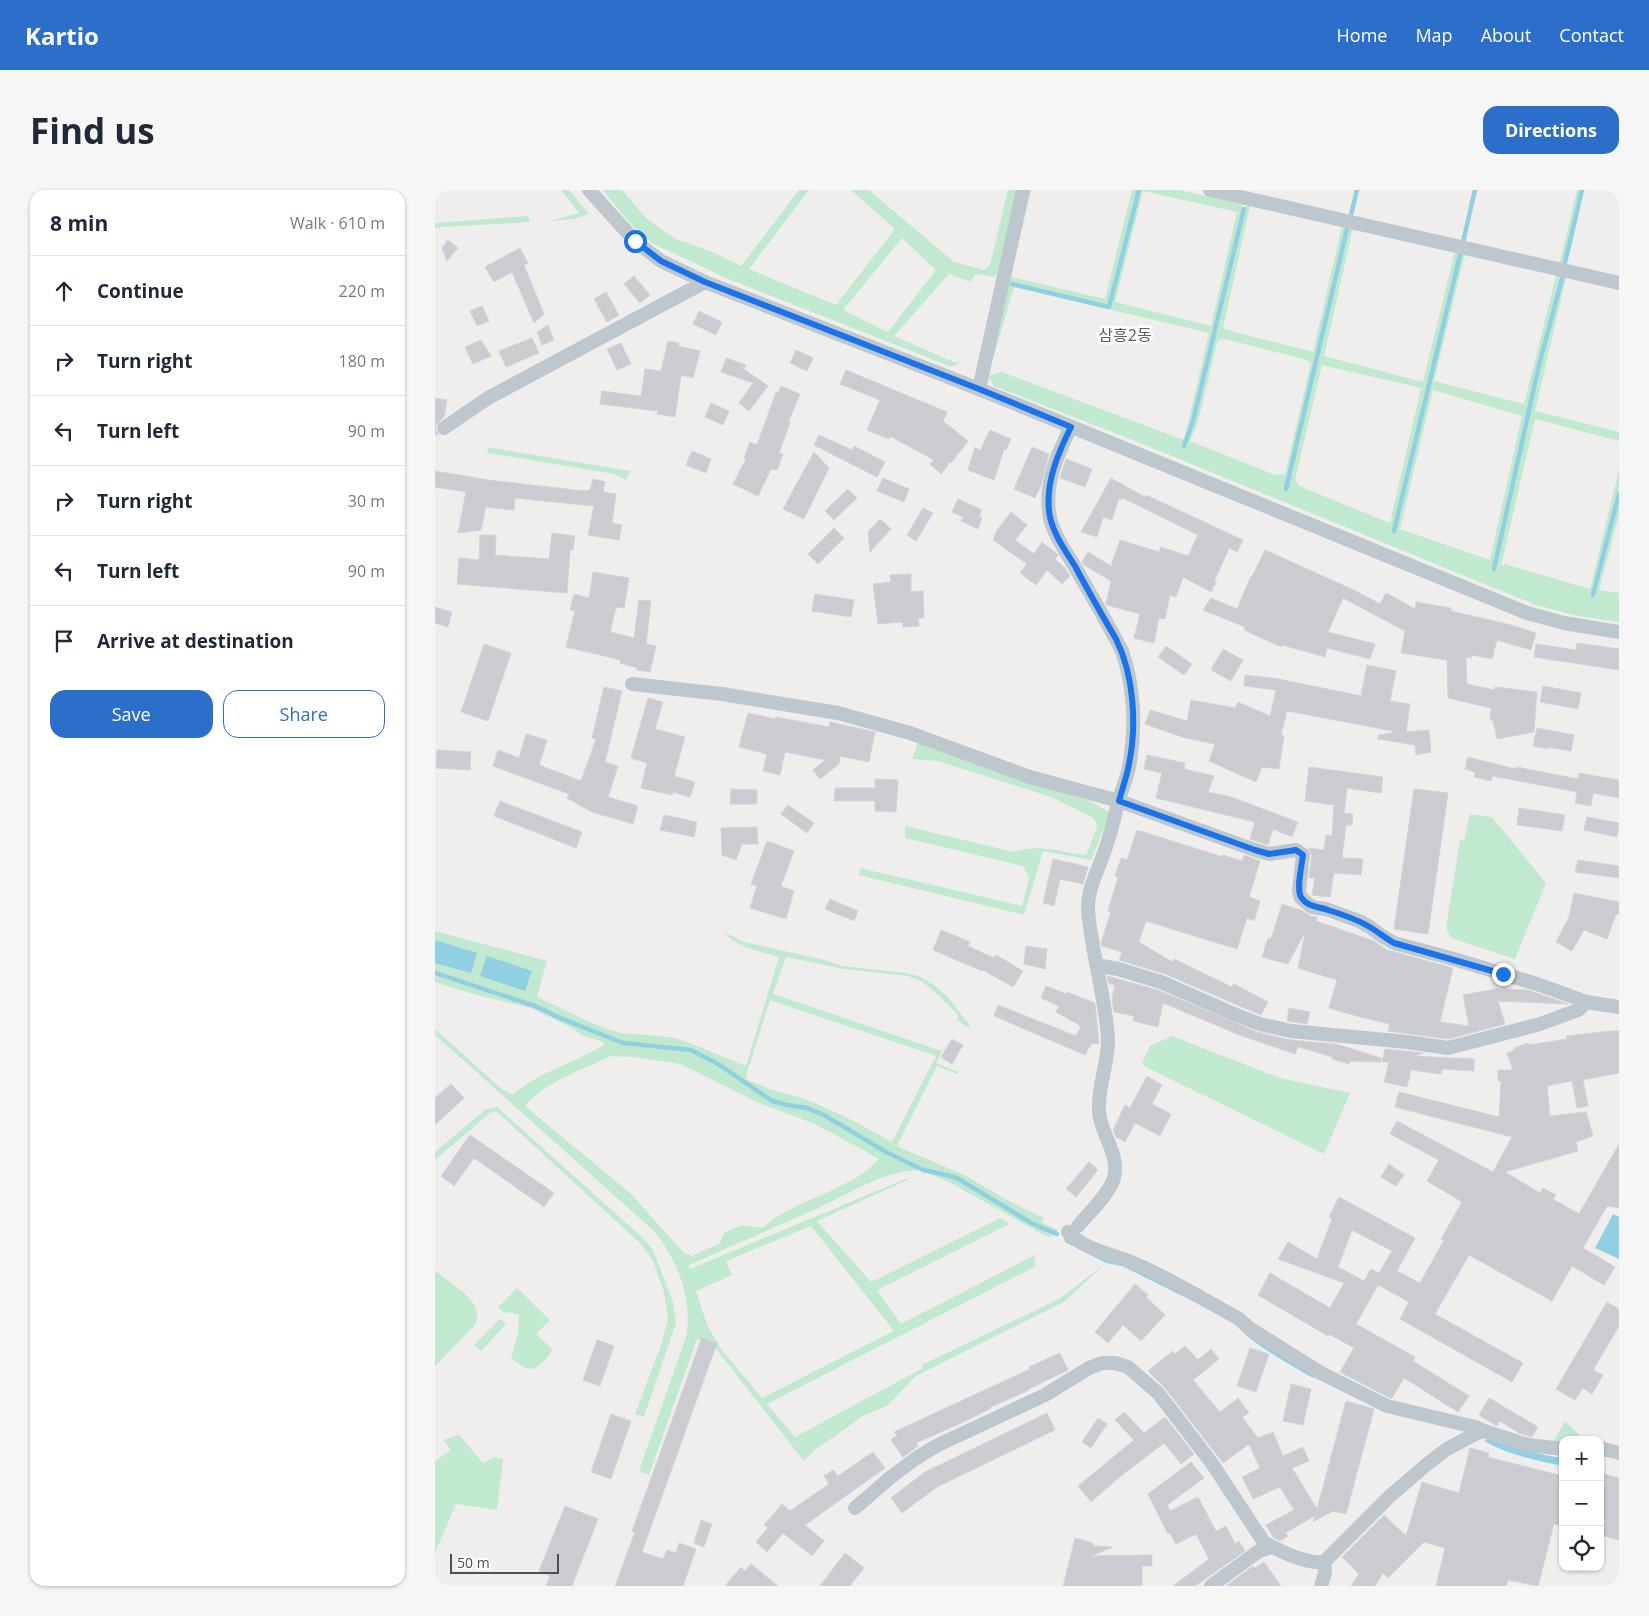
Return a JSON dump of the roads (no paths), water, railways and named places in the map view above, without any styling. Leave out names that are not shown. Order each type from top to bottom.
[{"type":"street","points":[[589,190],[635,241],[661,261],[705,282],[979,389],[1527,612],[1564,623],[1619,632]]},
{"type":"street","points":[[979,389],[1023,190]]},
{"type":"street","points":[[1210,190],[1619,283]]},
{"type":"street","points":[[444,428],[488,398],[705,282]]},
{"type":"street","points":[[1071,427],[1053,468],[1049,490],[1049,513],[1061,544],[1122,651],[1129,674],[1133,738],[1129,764],[1116,815],[1089,895],[1089,923],[1103,1000],[1108,1053],[1099,1102],[1099,1114],[1112,1150],[1115,1163],[1114,1177],[1109,1188],[1073,1229],[1072,1237],[1104,1254],[1137,1264],[1238,1318],[1249,1328],[1321,1373],[1387,1406],[1475,1427],[1528,1445],[1559,1449]]},
{"type":"street","points":[[633,684],[723,694],[838,713],[910,733],[1030,776],[1119,801],[1255,850],[1269,854],[1296,850],[1303,855],[1299,891],[1301,898],[1312,907],[1326,909],[1359,921],[1394,943],[1528,982],[1587,1002],[1619,1008]]},
{"type":"street","points":[[1097,965],[1118,969],[1161,982],[1236,1015],[1278,1028],[1448,1048],[1547,1021],[1578,1010],[1587,1002]]},
{"type":"street","points":[[855,1508],[891,1476],[936,1446],[1045,1395],[1089,1368],[1102,1363],[1115,1363],[1128,1368],[1158,1393],[1211,1462],[1263,1541],[1315,1563],[1324,1562],[1389,1497],[1426,1465],[1447,1449],[1484,1431]]},
{"type":"street","points":[[1604,1449],[1619,1453]]},
{"type":"street","points":[[1211,1586],[1259,1551],[1271,1546]]},
{"type":"street","points":[[1321,1586],[1325,1573],[1324,1562]]},
{"type":"water","points":[[435,940],[477,953],[471,973],[435,963]]},
{"type":"water","points":[[487,956],[532,971],[525,991],[480,976]]},
{"type":"water","points":[[1613,1214],[1619,1217],[1619,1259],[1595,1248]]},
{"type":"water","points":[[1065,1236],[1114,1258],[1239,1321],[1315,1374],[1313,1378],[1278,1358],[1246,1335],[1229,1319],[1122,1266],[1106,1263],[1065,1242]]},
{"type":"water","points":[[1488,1438],[1525,1450],[1559,1457],[1559,1465],[1502,1450],[1484,1441]]},
{"type":"waterway","points":[[1012,284],[1109,307],[1139,190]]},
{"type":"waterway","points":[[1350,219],[1357,190]]},
{"type":"waterway","points":[[1463,242],[1475,190]]},
{"type":"waterway","points":[[1564,267],[1582,190]]},
{"type":"waterway","points":[[1184,446],[1193,421],[1244,209]]},
{"type":"waterway","points":[[1286,489],[1347,229]]},
{"type":"waterway","points":[[1394,531],[1460,255]]},
{"type":"waterway","points":[[1494,569],[1539,365],[1563,275]]},
{"type":"waterway","points":[[1593,595],[1619,494]]},
{"type":"waterway","points":[[435,973],[535,1006],[623,1043],[691,1050],[718,1064],[772,1101],[807,1108],[824,1115],[886,1152],[923,1170],[957,1178],[1033,1224],[1057,1234]]},
{"type":"district","name":"삼흥2동","points":[[1125,335]]}]
